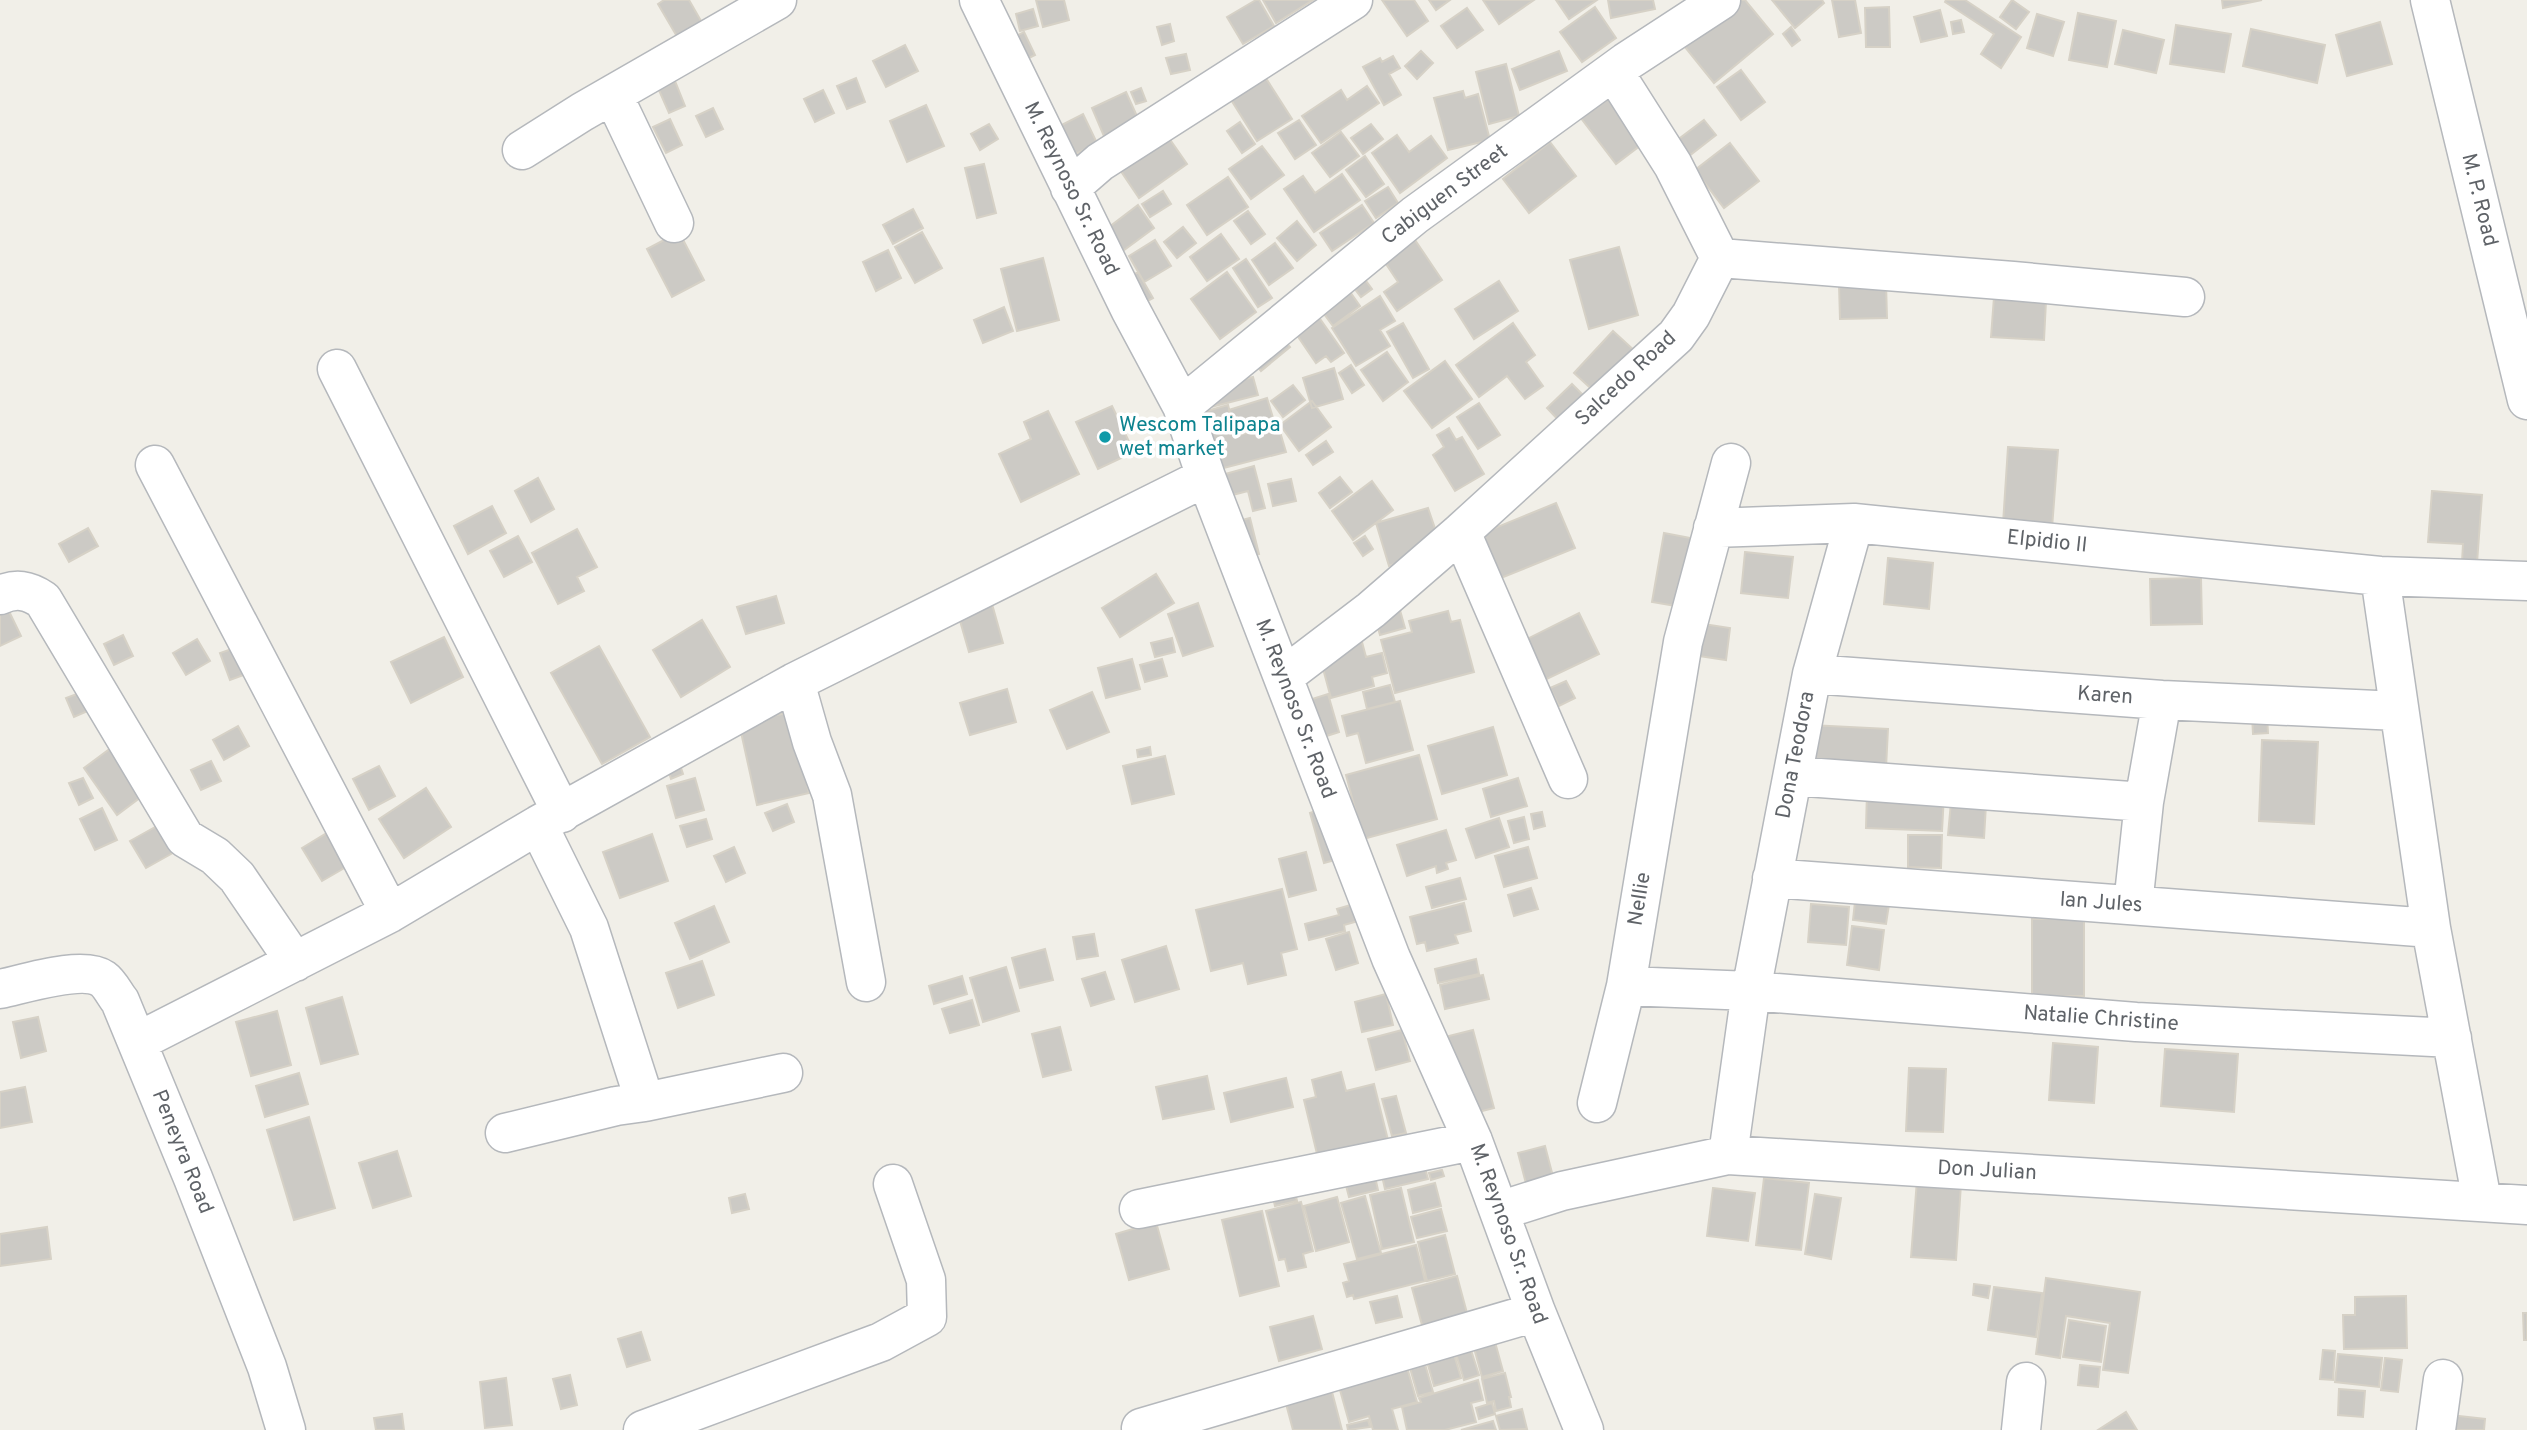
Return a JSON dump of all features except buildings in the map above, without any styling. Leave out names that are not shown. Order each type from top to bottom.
[{"type":"street","points":[[522,150],[613,94],[777,0]]},
{"type":"street","name":"M. Reynoso Sr. Road","points":[[979,0],[1130,309],[1182,406],[1206,477],[1391,958],[1473,1141],[1536,1312],[1584,1430]]},
{"type":"street","points":[[1070,188],[1100,162],[1353,0]]},
{"type":"street","name":"Cabiguen Street","points":[[1182,406],[1415,215],[1614,72],[1721,0]]},
{"type":"street","name":"M. P. Road","points":[[2430,0],[2527,400]]},
{"type":"street","points":[[1614,72],[1673,165],[1720,258],[2185,297]]},
{"type":"street","points":[[613,94],[674,223]]},
{"type":"street","name":"Salcedo Road","points":[[1283,677],[1371,610],[1461,532],[1676,336],[1691,315],[1720,258]]},
{"type":"street","points":[[337,369],[550,819],[589,928],[645,1102]]},
{"type":"street","name":"Nellie","points":[[1597,1103],[1626,986],[1683,642],[1731,463]]},
{"type":"street","points":[[155,465],[390,913]]},
{"type":"street","points":[[137,1042],[390,913],[550,819],[795,682],[1206,477]]},
{"type":"street","name":"Elpidio II","points":[[1713,528],[1854,523],[2380,576],[2527,581]]},
{"type":"street","name":"Dona Teodora","points":[[1751,991],[1812,674],[1854,523]]},
{"type":"street","points":[[1461,532],[1568,779]]},
{"type":"street","points":[[2380,576],[2431,928],[2482,1201]]},
{"type":"street","points":[[0,596],[19,590],[43,600],[186,838],[215,856],[237,877],[295,961]]},
{"type":"street","name":"Karen","points":[[1812,674],[2162,700],[2398,711]]},
{"type":"street","points":[[795,682],[812,742],[832,795],[866,982]]},
{"type":"street","points":[[2133,905],[2144,802],[2162,700]]},
{"type":"street","points":[[1793,776],[2144,802]]},
{"type":"street","name":"Ian Jules","points":[[1772,878],[2431,928]]},
{"type":"street","name":"Peneyra Road","points":[[0,989],[76,974],[93,975],[105,980],[120,1002],[262,1355],[286,1430]]},
{"type":"street","points":[[1626,986],[1751,991],[1728,1155]]},
{"type":"street","name":"Natalie Christine","points":[[1751,991],[2136,1022],[2452,1038]]},
{"type":"street","points":[[505,1133],[617,1106],[783,1073]]},
{"type":"street","points":[[1139,1209],[1473,1141]]},
{"type":"street","name":"Don Julian","points":[[1499,1211],[1562,1191],[1728,1155],[2527,1205]]},
{"type":"street","points":[[643,1430],[881,1342],[927,1317],[926,1280],[893,1184]]},
{"type":"street","points":[[1141,1428],[1536,1312]]},
{"type":"street","points":[[2436,1430],[2443,1378]]},
{"type":"street","points":[[2021,1430],[2026,1382]]},
{"type":"place","name":"Wescom Talipapa wet market","points":[[1105,437]]}]
